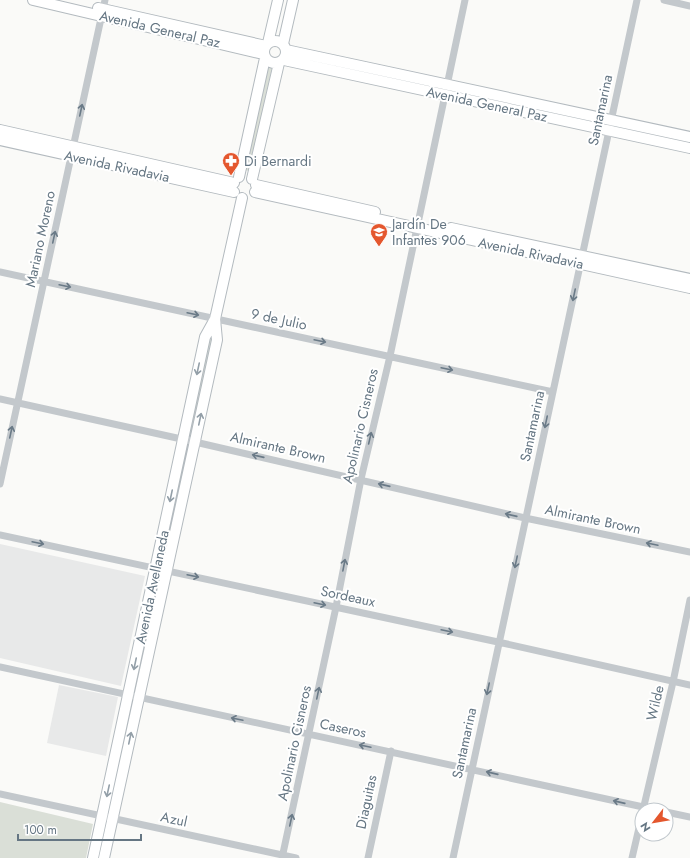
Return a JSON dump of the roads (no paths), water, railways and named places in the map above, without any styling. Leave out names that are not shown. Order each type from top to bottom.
[{"type":"main road","name":"Avenida General Paz","points":[[33,0],[103,8]]},
{"type":"main road","name":"Avenida General Paz","points":[[63,0],[103,8],[266,50]]},
{"type":"main road","name":"Avenida Avellaneda","points":[[93,858],[108,818],[139,697],[217,340],[215,319],[237,187],[278,0]]},
{"type":"main road","points":[[237,187],[249,197],[254,185],[283,54],[293,0]]},
{"type":"main road","points":[[276,41],[283,54],[271,63],[266,50],[276,41]]},
{"type":"main road","name":"Avenida General Paz","points":[[283,54],[386,77],[445,95],[690,148]]},
{"type":"main road","name":"Avenida General Paz","points":[[386,77],[448,85],[690,137]]},
{"type":"main road","points":[[525,113],[527,102]]},
{"type":"main road","points":[[557,120],[559,109]]},
{"type":"main road","name":"Avenida Rivadavia","points":[[0,130],[72,151]]},
{"type":"main road","name":"Avenida Rivadavia","points":[[0,140],[72,151],[237,187],[247,176],[254,185],[418,225],[582,260],[690,279]]},
{"type":"main road","name":"Avenida Rivadavia","points":[[582,260],[690,288]]},
{"type":"main road","name":"Avenida Avellaneda","points":[[104,858],[108,818],[129,695],[205,337],[215,319]]},
{"type":"street","name":"Apolinario Cisneros","points":[[283,856],[336,607],[361,479],[390,356],[466,0]]},
{"type":"street","name":"Santamarina","points":[[453,858],[498,642],[582,260],[637,0]]},
{"type":"street","points":[[664,0],[690,6]]},
{"type":"street","name":"Mariano Moreno","points":[[0,484],[103,8]]},
{"type":"street","name":"9 de Julio","points":[[0,272],[553,392]]},
{"type":"street","name":"Almirante Brown","points":[[0,399],[361,479],[525,518],[690,552]]},
{"type":"street","name":"Sordeaux","points":[[0,535],[498,642],[690,685]]},
{"type":"street","name":"Wilde","points":[[646,802],[674,682],[690,600]]},
{"type":"street","name":"Caseros","points":[[0,667],[391,751],[634,807]]},
{"type":"street","name":"Diaguitas","points":[[368,858],[391,751]]},
{"type":"street","name":"Azul","points":[[0,794],[296,858]]},
{"type":"street","points":[[674,814],[690,817]]},
{"type":"street","points":[[632,858],[636,842]]},
{"type":"place","name":"Di Bernardi","points":[[231,176]]},
{"type":"place","name":"Jardín De Infantes 906","points":[[379,247]]}]
